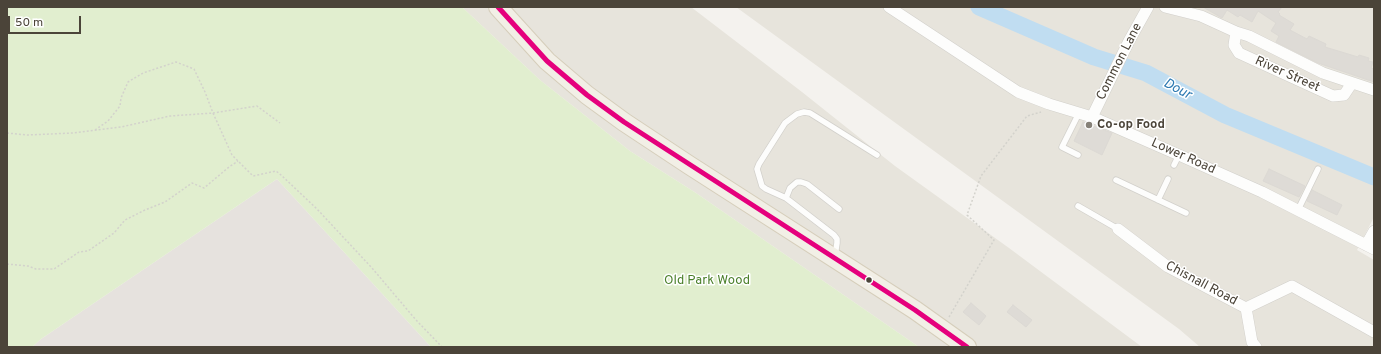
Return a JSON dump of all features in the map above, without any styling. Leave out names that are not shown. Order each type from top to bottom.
[{"type":"main road","points":[[498,7],[547,61],[624,122],[689,166],[834,258],[967,347]]},
{"type":"street","name":"Lower Road","points":[[888,7],[1018,92],[1049,104],[1092,117],[1177,160],[1262,192],[1370,247]]},
{"type":"street","name":"Common Lane","points":[[1092,117],[1129,41],[1148,7]]},
{"type":"street","name":"River Street","points":[[1166,7],[1201,16],[1236,32],[1250,36],[1323,73],[1374,90]]},
{"type":"street","name":"River Street","points":[[1236,32],[1234,45],[1239,53],[1333,96],[1344,95],[1352,83]]},
{"type":"street","name":"Chisnall Road","points":[[1118,229],[1168,267],[1246,308],[1292,286],[1374,332]]},
{"type":"street","points":[[1370,247],[1374,230]]},
{"type":"street","points":[[1246,308],[1252,342],[1256,347]]},
{"type":"lane","points":[[834,258],[837,243],[837,239],[834,235],[786,198],[762,186],[757,169],[785,123],[797,114],[804,112],[810,113],[877,155]]},
{"type":"lane","points":[[1078,155],[1062,147],[1079,113]]},
{"type":"lane","points":[[1298,210],[1318,168]]},
{"type":"lane","points":[[1158,200],[1168,179]]},
{"type":"lane","points":[[1116,180],[1186,214]]},
{"type":"lane","points":[[786,198],[790,188],[797,182],[802,182],[807,184],[840,209]]},
{"type":"lane","points":[[1078,206],[1118,229]]},
{"type":"path","points":[[94,131],[108,121],[120,106],[121,98],[128,82],[144,73],[176,62],[194,69],[232,155],[253,176],[276,172],[281,175],[332,225],[372,268],[416,320],[442,347]]},
{"type":"path","points":[[942,329],[994,240],[967,215],[981,176],[1027,116],[1044,112],[1049,104]]},
{"type":"path","points":[[7,134],[27,135],[94,131],[170,116],[213,113],[257,106],[280,123]]},
{"type":"path","points":[[7,264],[28,266],[36,269],[54,268],[79,252],[88,251],[114,233],[125,220],[165,202],[192,183],[204,188],[238,161]]},
{"type":"shaded area","points":[[462,7],[691,7],[895,166],[1009,248],[1142,347],[919,347],[696,193],[630,151],[540,80]]},
{"type":"shaded area","points":[[736,7],[1374,7],[1374,217],[1357,250],[1374,260],[1374,347],[1200,347],[1179,329]]},
{"type":"shaded area","points":[[277,179],[431,347],[32,347],[41,339]]},
{"type":"green space","name":"Old Park Wood","points":[[7,7],[462,7],[540,80],[630,151],[696,193],[919,347],[431,347],[277,179],[41,339],[32,347],[7,347]]},
{"type":"building","points":[[1203,7],[1282,7],[1278,12],[1280,14],[1279,15],[1294,24],[1290,30],[1307,39],[1309,36],[1326,44],[1325,47],[1358,57],[1359,55],[1369,58],[1368,61],[1373,62],[1371,68],[1374,69],[1374,82],[1318,63],[1276,42],[1279,36],[1271,31],[1276,23],[1258,11],[1252,22],[1240,15],[1238,17],[1227,10],[1222,18]]},
{"type":"building","points":[[1083,122],[1112,133],[1102,155],[1074,141]]},
{"type":"building","points":[[1269,169],[1305,186],[1299,197],[1263,181]]},
{"type":"building","points":[[1312,190],[1342,205],[1337,215],[1307,201]]},
{"type":"building","points":[[971,303],[986,316],[979,325],[963,312]]},
{"type":"building","points":[[1013,305],[1032,320],[1026,327],[1007,312]]},
{"type":"waterway","name":"Dour","points":[[979,7],[1094,57],[1146,73],[1225,115],[1374,177]]},
{"type":"transit line","points":[[498,7],[547,61],[587,95],[624,122],[915,310],[967,347]]},
{"type":"place","name":"Co-op Food","points":[[1089,125]]}]
